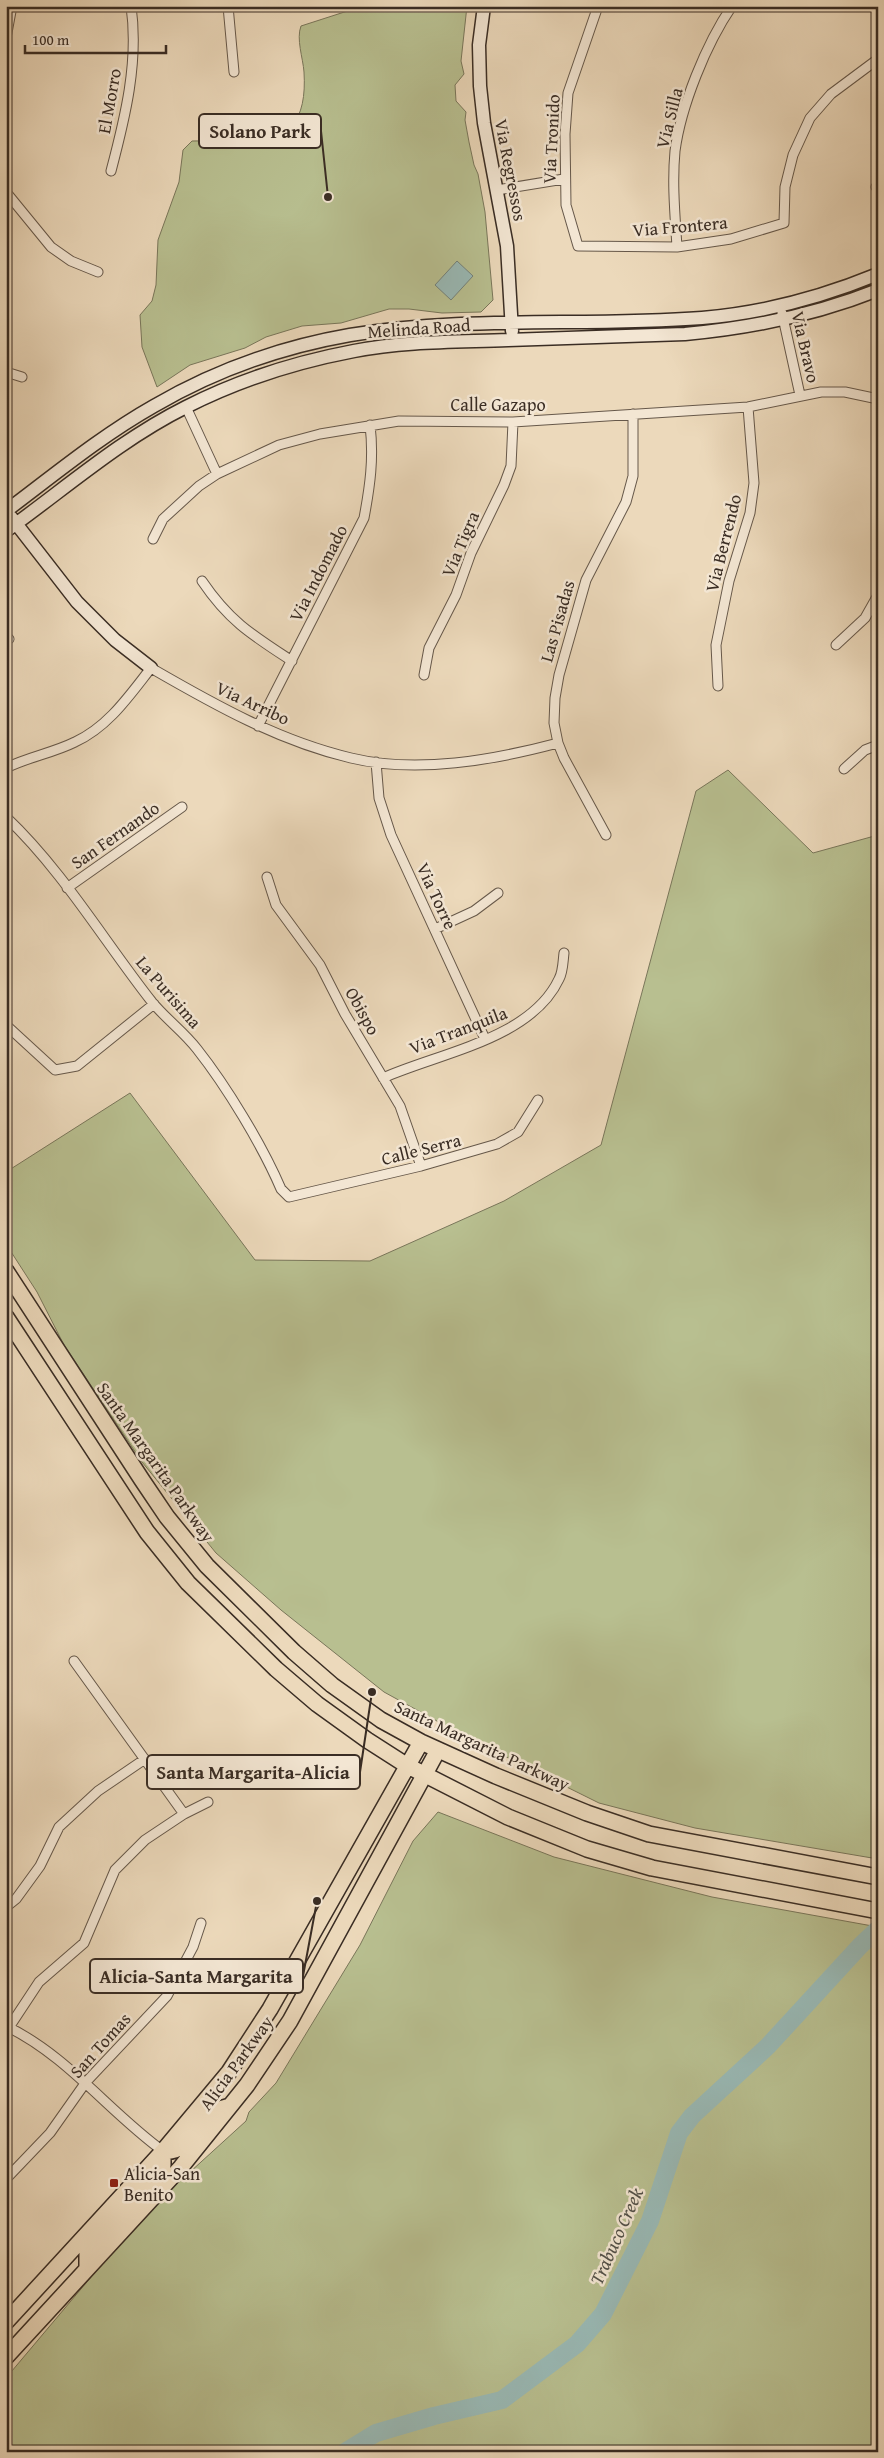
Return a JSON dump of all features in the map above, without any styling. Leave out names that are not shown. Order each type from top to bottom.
[{"type":"main road","name":"Via Regressos","points":[[484,6],[479,45],[480,86],[484,123],[507,246],[513,340]]},
{"type":"main road","name":"Melinda Road","points":[[6,511],[99,442],[153,406],[209,378],[248,362],[297,347],[366,332],[415,327],[704,318],[780,306],[827,293],[878,274]]},
{"type":"main road","name":"Melinda Road","points":[[11,528],[136,435],[186,407],[261,375],[332,355],[404,344],[686,334],[784,321],[878,290]]},
{"type":"main road","name":"Via Arribo","points":[[6,511],[11,528],[77,602],[115,640],[151,668]]},
{"type":"main road","name":"Santa Margarita Parkway","points":[[6,1271],[147,1488],[207,1566],[257,1618],[332,1685],[380,1720],[438,1750],[587,1814],[649,1834],[878,1877]]},
{"type":"main road","points":[[6,1317],[148,1532],[188,1582],[276,1669],[316,1704],[406,1765],[508,1817],[587,1850],[652,1868],[878,1911]]},
{"type":"main road","name":"Alicia Parkway","points":[[6,2322],[163,2151],[229,2072],[270,2009],[406,1765],[421,1742]]},
{"type":"main road","name":"Alicia Parkway","points":[[6,2357],[181,2167],[247,2085],[290,2021],[438,1750]]},
{"type":"main road","points":[[86,2268],[87,2254],[94,2242],[158,2174],[163,2165],[163,2151],[170,2152],[180,2149],[209,2114],[231,2105]]},
{"type":"street","points":[[6,38],[12,6]]},
{"type":"street","name":"El Morro","points":[[111,171],[131,84],[133,46],[131,6]]},
{"type":"street","points":[[228,6],[234,72]]},
{"type":"street","name":"Via Tronido","points":[[578,246],[566,205],[564,179],[568,93],[598,6]]},
{"type":"street","name":"Via Silla","points":[[677,247],[674,180],[676,150],[684,114],[716,29],[732,6]]},
{"type":"street","points":[[873,6],[878,12]]},
{"type":"street","name":"Via Frontera","points":[[578,246],[677,247],[731,239],[784,223],[785,187],[793,155],[810,118],[831,94],[878,60]]},
{"type":"street","points":[[497,190],[564,179]]},
{"type":"street","points":[[6,192],[51,247],[71,261],[98,272]]},
{"type":"street","name":"Via Bravo","points":[[780,306],[800,396]]},
{"type":"street","points":[[6,372],[22,376]]},
{"type":"street","name":"Calle Gazapo","points":[[153,540],[162,519],[199,486],[217,474],[279,445],[320,434],[399,421],[512,422],[748,407],[821,392],[845,392],[878,399]]},
{"type":"street","points":[[186,407],[217,474]]},
{"type":"street","name":"Via Berrendo","points":[[718,686],[716,645],[729,581],[750,513],[754,483],[748,407]]},
{"type":"street","name":"Las Pisadas","points":[[606,835],[564,758],[554,723],[559,675],[586,580],[626,502],[633,476],[633,414]]},
{"type":"street","name":"Via Tigra","points":[[424,675],[429,648],[456,595],[471,553],[504,485],[511,466],[512,422]]},
{"type":"street","name":"Via Indomado","points":[[258,726],[364,518],[373,450],[370,425]]},
{"type":"street","points":[[202,581],[217,603],[244,630],[292,661]]},
{"type":"street","points":[[836,645],[865,618],[878,595]]},
{"type":"street","points":[[6,768],[21,760],[74,743],[108,721],[151,668]]},
{"type":"street","name":"Via Arribo","points":[[151,668],[205,699],[258,726],[302,744],[353,759],[376,762],[443,764],[471,762],[558,742]]},
{"type":"street","points":[[844,769],[865,750],[878,745]]},
{"type":"street","name":"Via Torre","points":[[376,762],[379,798],[391,835],[485,1040]]},
{"type":"street","name":"San Fernando","points":[[68,888],[182,808]]},
{"type":"street","name":"La Purisima","points":[[6,817],[23,833],[68,888],[154,1004],[197,1048],[223,1086],[281,1190],[289,1197],[292,1197]]},
{"type":"street","name":"Obispo","points":[[267,877],[276,905],[320,965],[345,1014],[400,1106],[421,1166]]},
{"type":"street","points":[[435,929],[474,911],[498,893]]},
{"type":"street","name":"Via Tranquila","points":[[383,1078],[485,1040],[519,1024],[536,1011],[551,993],[560,978],[564,953]]},
{"type":"street","points":[[6,1025],[55,1070],[77,1066],[154,1004]]},
{"type":"street","name":"Calle Serra","points":[[292,1197],[421,1166],[497,1144],[518,1132],[538,1100]]},
{"type":"street","points":[[74,1661],[184,1814]]},
{"type":"street","points":[[6,1907],[16,1899],[40,1866],[59,1827],[98,1791],[145,1759]]},
{"type":"street","points":[[163,2151],[149,2141],[86,2082],[44,2050],[7,2028],[39,1982],[84,1943],[115,1870],[145,1840],[184,1814],[208,1802]]},
{"type":"street","name":"San Tomas","points":[[6,2179],[50,2133],[86,2082],[167,1996],[193,1947],[201,1923]]},
{"type":"green space","points":[[363,6],[467,6],[461,61],[464,74],[455,85],[456,101],[466,112],[465,120],[469,142],[478,174],[485,212],[493,300],[481,312],[442,313],[409,309],[389,309],[341,323],[302,326],[266,337],[245,348],[190,365],[157,387],[142,347],[140,315],[152,301],[156,285],[158,240],[179,182],[183,150],[192,141],[257,142],[271,140],[283,134],[292,126],[302,104],[304,72],[299,43],[301,26]]},
{"type":"green space","points":[[728,770],[813,853],[878,835],[878,1859],[695,1828],[599,1803],[466,1737],[384,1692],[281,1610],[216,1553],[142,1462],[64,1345],[37,1292],[6,1244],[6,1172],[130,1093],[255,1260],[370,1261],[504,1201],[601,1145],[696,791]]},
{"type":"green space","points":[[438,1812],[554,1857],[712,1897],[878,1927],[878,2452],[6,2452],[6,2378],[145,2213],[246,2121],[249,2112],[276,2083],[360,1945],[413,1841]]},
{"type":"water","points":[[457,261],[473,276],[451,300],[435,285]]},
{"type":"waterway","name":"Trabuco Creek","points":[[345,2452],[376,2433],[434,2416],[502,2400],[577,2344],[603,2314],[650,2221],[679,2133],[692,2116],[768,2046],[878,1929]]},
{"type":"place","name":"Solano Park","points":[[328,197]]},
{"type":"place","name":"Santa Margarita-Alicia","points":[[372,1692]]},
{"type":"place","name":"Alicia-Santa Margarita","points":[[317,1901]]},
{"type":"place","name":"Alicia-San Benito","points":[[114,2183]]}]
